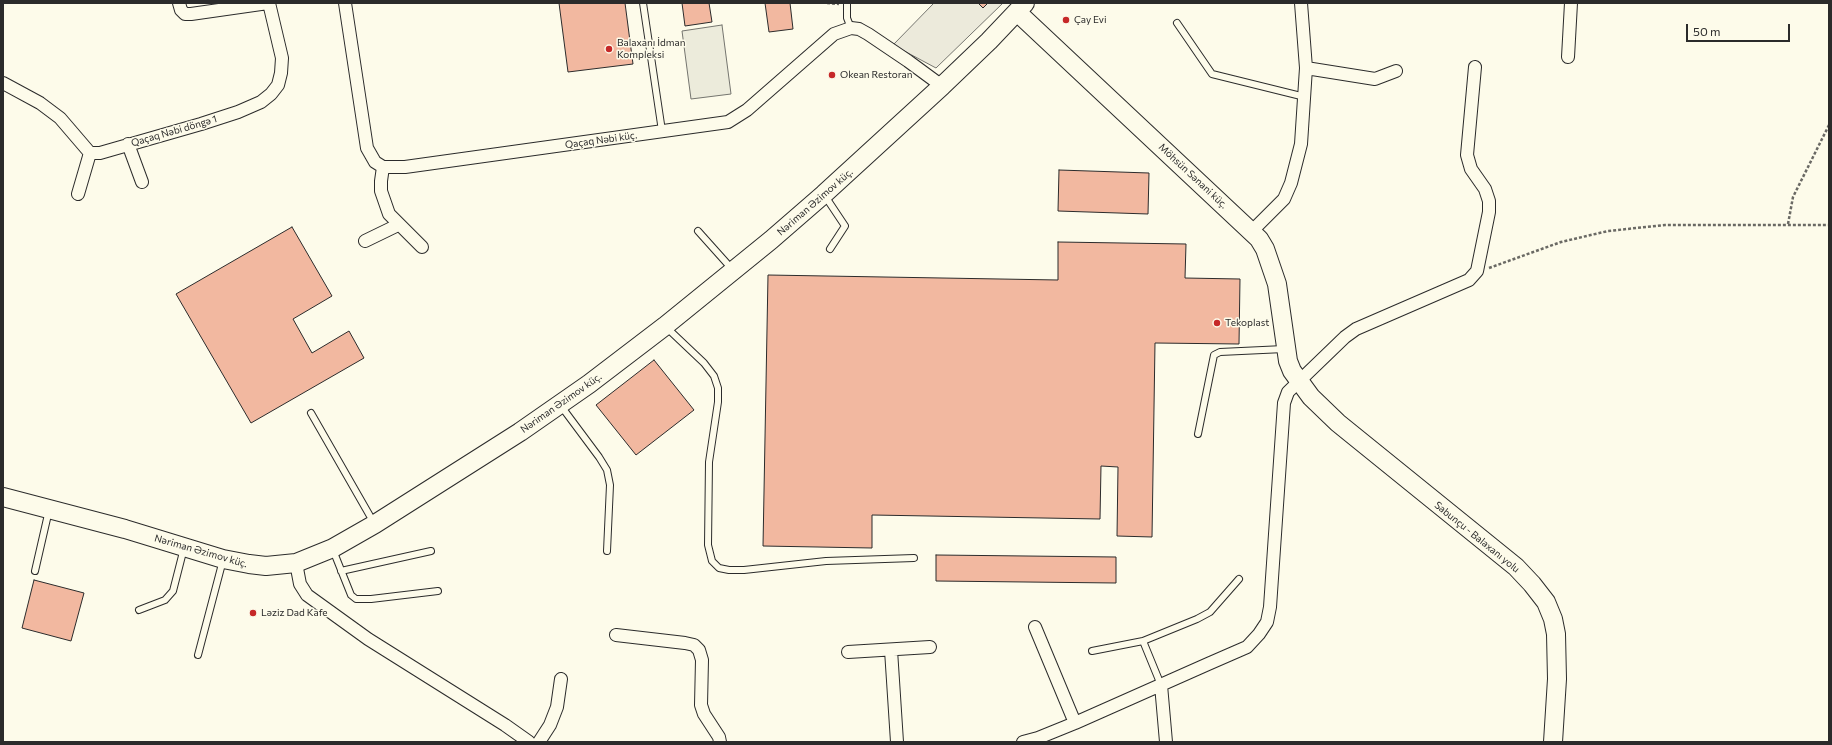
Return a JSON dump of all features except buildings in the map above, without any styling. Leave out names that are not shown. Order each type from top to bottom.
[{"type":"main road","name":"Nəriman Əzimov küç.","points":[[3,497],[185,547],[223,559],[266,566],[296,563],[333,548],[375,524],[560,405],[665,326],[824,194],[942,86],[1021,7]]},
{"type":"main road","name":"Möhsün Sənani küç.","points":[[1021,7],[1252,231],[1265,249],[1277,284],[1285,349],[1292,371],[1299,382]]},
{"type":"main road","name":"Sabunçu - Balaxanı yolu","points":[[1299,382],[1311,397],[1338,424],[1516,568],[1532,584],[1546,602],[1556,634],[1557,650],[1553,742]]},
{"type":"street","points":[[179,3],[181,10],[185,14],[268,3]]},
{"type":"street","name":"Qaçaq Nəbi döngə 1","points":[[90,153],[100,153],[238,112],[260,102],[271,94],[278,85],[281,73],[282,58],[268,3]]},
{"type":"street","points":[[345,3],[367,148],[375,162],[383,168],[381,181],[384,203],[389,214],[398,225],[422,248]]},
{"type":"street","points":[[1252,231],[1284,199],[1291,183],[1301,144],[1306,68],[1301,3]]},
{"type":"street","points":[[1568,57],[1571,3]]},
{"type":"street","points":[[851,28],[859,28],[942,86]]},
{"type":"street","name":"Qaçaq Nəbi küç.","points":[[383,168],[406,167],[728,122],[739,116],[834,34],[851,28]]},
{"type":"street","points":[[1023,742],[1038,740],[1247,647],[1259,634],[1267,622],[1270,607],[1278,508],[1284,403],[1288,392],[1345,337],[1356,329],[1468,280],[1477,270],[1489,212],[1489,201],[1485,189],[1471,169],[1467,155],[1475,67]]},
{"type":"street","points":[[1306,68],[1375,79],[1396,71]]},
{"type":"street","points":[[3,83],[40,103],[60,118],[70,127],[90,153],[78,194]]},
{"type":"street","points":[[128,144],[142,182]]},
{"type":"street","points":[[365,241],[398,225]]},
{"type":"street","points":[[296,563],[300,584],[307,595],[368,639],[505,725],[529,742]]},
{"type":"street","points":[[1035,627],[1075,723]]},
{"type":"street","points":[[616,635],[684,643],[694,645],[699,650],[702,660],[701,705],[704,714],[719,737],[720,742]]},
{"type":"street","points":[[848,652],[930,647]]},
{"type":"street","points":[[891,650],[897,742]]},
{"type":"street","points":[[539,742],[550,726],[557,707],[561,680]]},
{"type":"street","points":[[1161,685],[1166,742]]},
{"type":"lane","points":[[643,3],[662,131]]},
{"type":"lane","points":[[847,3],[847,18],[851,28]]},
{"type":"lane","points":[[1177,24],[1212,74],[1305,97]]},
{"type":"lane","points":[[824,194],[845,226],[830,249]]},
{"type":"lane","points":[[698,231],[733,270]]},
{"type":"lane","points":[[665,326],[704,363],[714,376],[718,388],[718,402],[709,462],[708,545],[712,561],[719,568],[744,570],[826,561],[914,558]]},
{"type":"lane","points":[[1198,434],[1214,355],[1220,352],[1285,349]]},
{"type":"lane","points":[[560,405],[607,470],[610,485],[607,551]]},
{"type":"lane","points":[[311,413],[375,524]]},
{"type":"lane","points":[[35,571],[50,509]]},
{"type":"lane","points":[[140,610],[166,600],[173,591],[185,547]]},
{"type":"lane","points":[[333,548],[351,595],[356,599],[370,599],[438,591]]},
{"type":"lane","points":[[341,571],[431,551]]},
{"type":"lane","points":[[198,655],[223,559]]},
{"type":"lane","points":[[1092,651],[1143,641],[1185,625],[1210,612],[1239,579]]},
{"type":"lane","points":[[1143,641],[1161,685]]},
{"type":"path","points":[[1788,224],[1793,197],[1829,125]]},
{"type":"path","points":[[1477,270],[1493,267],[1562,242],[1608,231],[1665,225],[1829,225]]},
{"type":"shaded area","points":[[934,3],[1003,3],[936,68],[893,45]]},
{"type":"shaded area","points":[[722,25],[731,94],[691,99],[682,31]]},
{"type":"place","name":"Çay Evi","points":[[1066,20]]},
{"type":"place","name":"Balaxanı İdman Kompleksi","points":[[609,49]]},
{"type":"place","name":"Okean Restoran","points":[[832,75]]},
{"type":"place","name":"Tekoplast","points":[[1217,323]]},
{"type":"place","name":"Ləziz Dad Kafe","points":[[253,613]]}]
